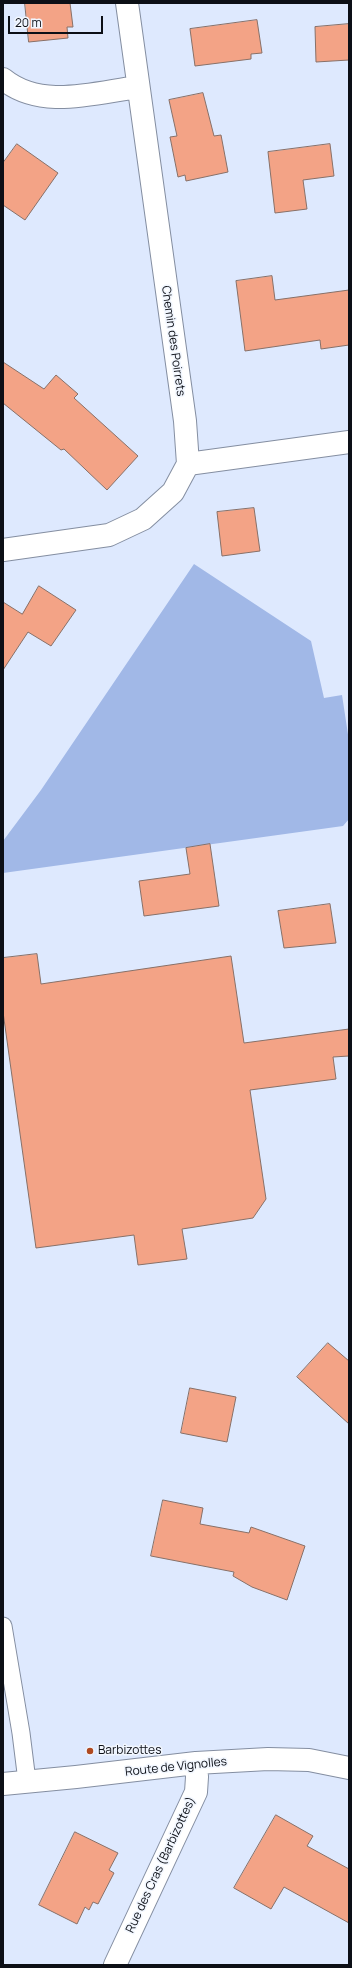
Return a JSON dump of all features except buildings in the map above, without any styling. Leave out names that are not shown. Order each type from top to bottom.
[{"type":"street","name":"Chemin des Poirrets","points":[[127,3],[185,421],[188,464]]},
{"type":"street","points":[[3,79],[13,87],[34,96],[60,98],[138,87]]},
{"type":"street","points":[[3,550],[108,535],[144,519],[173,492],[188,464],[349,442]]},
{"type":"street","name":"Route de Vignolles","points":[[3,1784],[196,1763],[268,1759],[308,1760],[349,1768]]},
{"type":"street","name":"Rue des Cras (Barbizottes)","points":[[115,1965],[196,1792],[196,1763]]},
{"type":"lane","points":[[3,1626],[21,1732],[27,1781]]},
{"type":"shaded area","points":[[194,564],[311,641],[324,698],[342,695],[349,741],[349,819],[343,826],[3,873],[3,841],[41,790]]},
{"type":"place","name":"Barbizottes","points":[[90,1751]]}]
